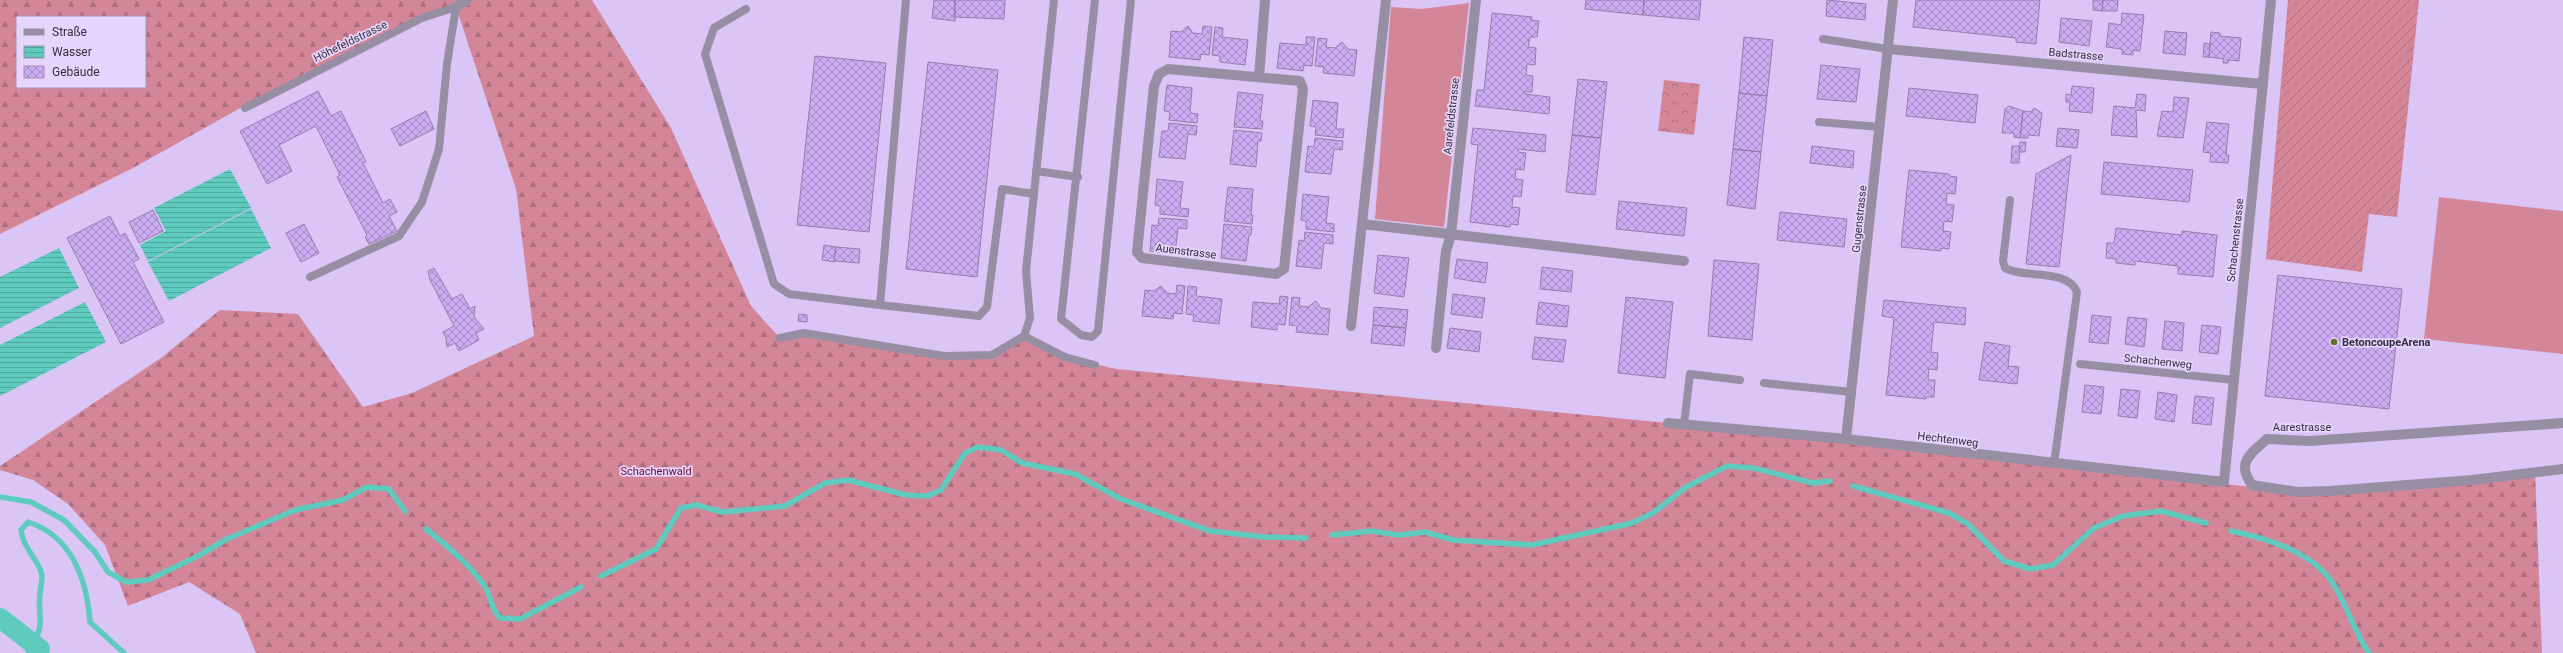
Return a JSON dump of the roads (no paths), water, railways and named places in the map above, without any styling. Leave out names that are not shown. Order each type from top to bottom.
[{"type":"street","name":"Höhefeldstrasse","points":[[456,7],[467,0]]},
{"type":"street","points":[[1259,77],[1265,0]]},
{"type":"street","points":[[1351,326],[1386,0]]},
{"type":"street","name":"Aarefeldstrasse","points":[[1436,348],[1446,251],[1451,234],[1476,0]]},
{"type":"street","name":"Gugenstrasse","points":[[1846,439],[1893,0]]},
{"type":"street","name":"Schachenstrasse","points":[[2224,482],[2271,0]]},
{"type":"street","name":"Badstrasse","points":[[1888,48],[2262,84]]},
{"type":"street","name":"Auenstrasse","points":[[1168,69],[1259,77],[1300,81],[1303,89],[1284,269],[1276,274],[1142,258],[1137,252],[1154,86],[1159,74],[1168,69]]},
{"type":"street","points":[[1362,224],[1684,261]]},
{"type":"street","name":"Hechtenweg","points":[[1668,423],[1846,439],[2054,464],[2224,482]]},
{"type":"street","name":"Aarestrasse","points":[[2563,423],[2310,440],[2267,439],[2252,452],[2244,464],[2244,475],[2252,485],[2314,492],[2472,480],[2563,469]]},
{"type":"lane","points":[[880,305],[906,0]]},
{"type":"lane","points":[[780,338],[804,333],[944,356],[992,355],[1024,336],[1030,318],[1026,271],[1054,0]]},
{"type":"lane","points":[[1095,0],[1078,177],[1061,319],[1081,335],[1092,337],[1098,331],[1131,0]]},
{"type":"lane","name":"Höhefeldstrasse","points":[[245,108],[422,18],[456,7]]},
{"type":"lane","points":[[310,277],[399,236],[422,202],[439,149],[447,64],[456,7]]},
{"type":"lane","points":[[746,9],[714,28],[705,54],[774,284],[789,294],[979,316],[987,307],[1002,189],[1034,194]]},
{"type":"lane","points":[[1823,39],[1888,48]]},
{"type":"lane","points":[[1819,122],[1880,127]]},
{"type":"lane","points":[[1036,171],[1078,177]]},
{"type":"lane","points":[[2010,200],[2003,261],[2005,268],[2014,273],[2064,279],[2074,284],[2077,292],[2054,464]]},
{"type":"lane","points":[[1024,336],[1065,357],[1095,365]]},
{"type":"lane","name":"Schachenweg","points":[[2080,364],[2234,380]]},
{"type":"lane","points":[[1684,424],[1690,374],[1740,380]]},
{"type":"lane","points":[[1764,383],[1852,392]]},
{"type":"water","points":[[230,169],[251,208],[148,261],[140,245],[166,231],[154,208]]},
{"type":"water","points":[[251,209],[271,248],[169,301],[148,262]]},
{"type":"water","points":[[59,248],[79,288],[0,328],[0,277]]},
{"type":"water","points":[[85,302],[106,342],[0,396],[0,345]]},
{"type":"waterway","points":[[601,576],[656,549],[681,508],[696,505],[723,512],[785,506],[825,483],[848,480],[906,495],[927,496],[941,490],[965,453],[978,447],[1001,450],[1022,463],[1075,474],[1121,499],[1210,531],[1265,537],[1306,538]]},
{"type":"waterway","points":[[1332,535],[1371,531],[1400,535],[1425,532],[1453,540],[1532,545],[1632,523],[1653,513],[1686,487],[1727,466],[1753,468],[1813,483],[1830,481]]},
{"type":"waterway","points":[[1853,486],[1949,513],[1968,524],[2004,561],[2031,569],[2053,565],[2094,528],[2123,516],[2161,511],[2206,523]]},
{"type":"waterway","points":[[0,497],[31,502],[64,520],[95,552],[108,572],[126,582],[148,580],[196,557],[227,539],[295,510],[343,500],[367,487],[389,489],[405,511]]},
{"type":"waterway","points":[[33,643],[37,636],[40,624],[39,600],[42,578],[40,569],[22,536],[21,530],[28,522],[43,529],[56,538],[66,549],[81,576],[90,622],[124,653]]},
{"type":"waterway","points":[[426,529],[457,555],[478,577],[484,585],[494,609],[500,618],[520,619],[581,587]]},
{"type":"waterway","points":[[2231,531],[2276,543],[2305,557],[2317,566],[2328,577],[2337,590],[2360,638],[2369,653]]},
{"type":"waterway","points":[[0,618],[40,649]]},
{"type":"waterway","points":[[23,636],[29,653]]},
{"type":"place","name":"BetoncoupeArena","points":[[2334,342]]},
{"type":"park label","name":"Schachenwald","points":[[656,471]]}]
